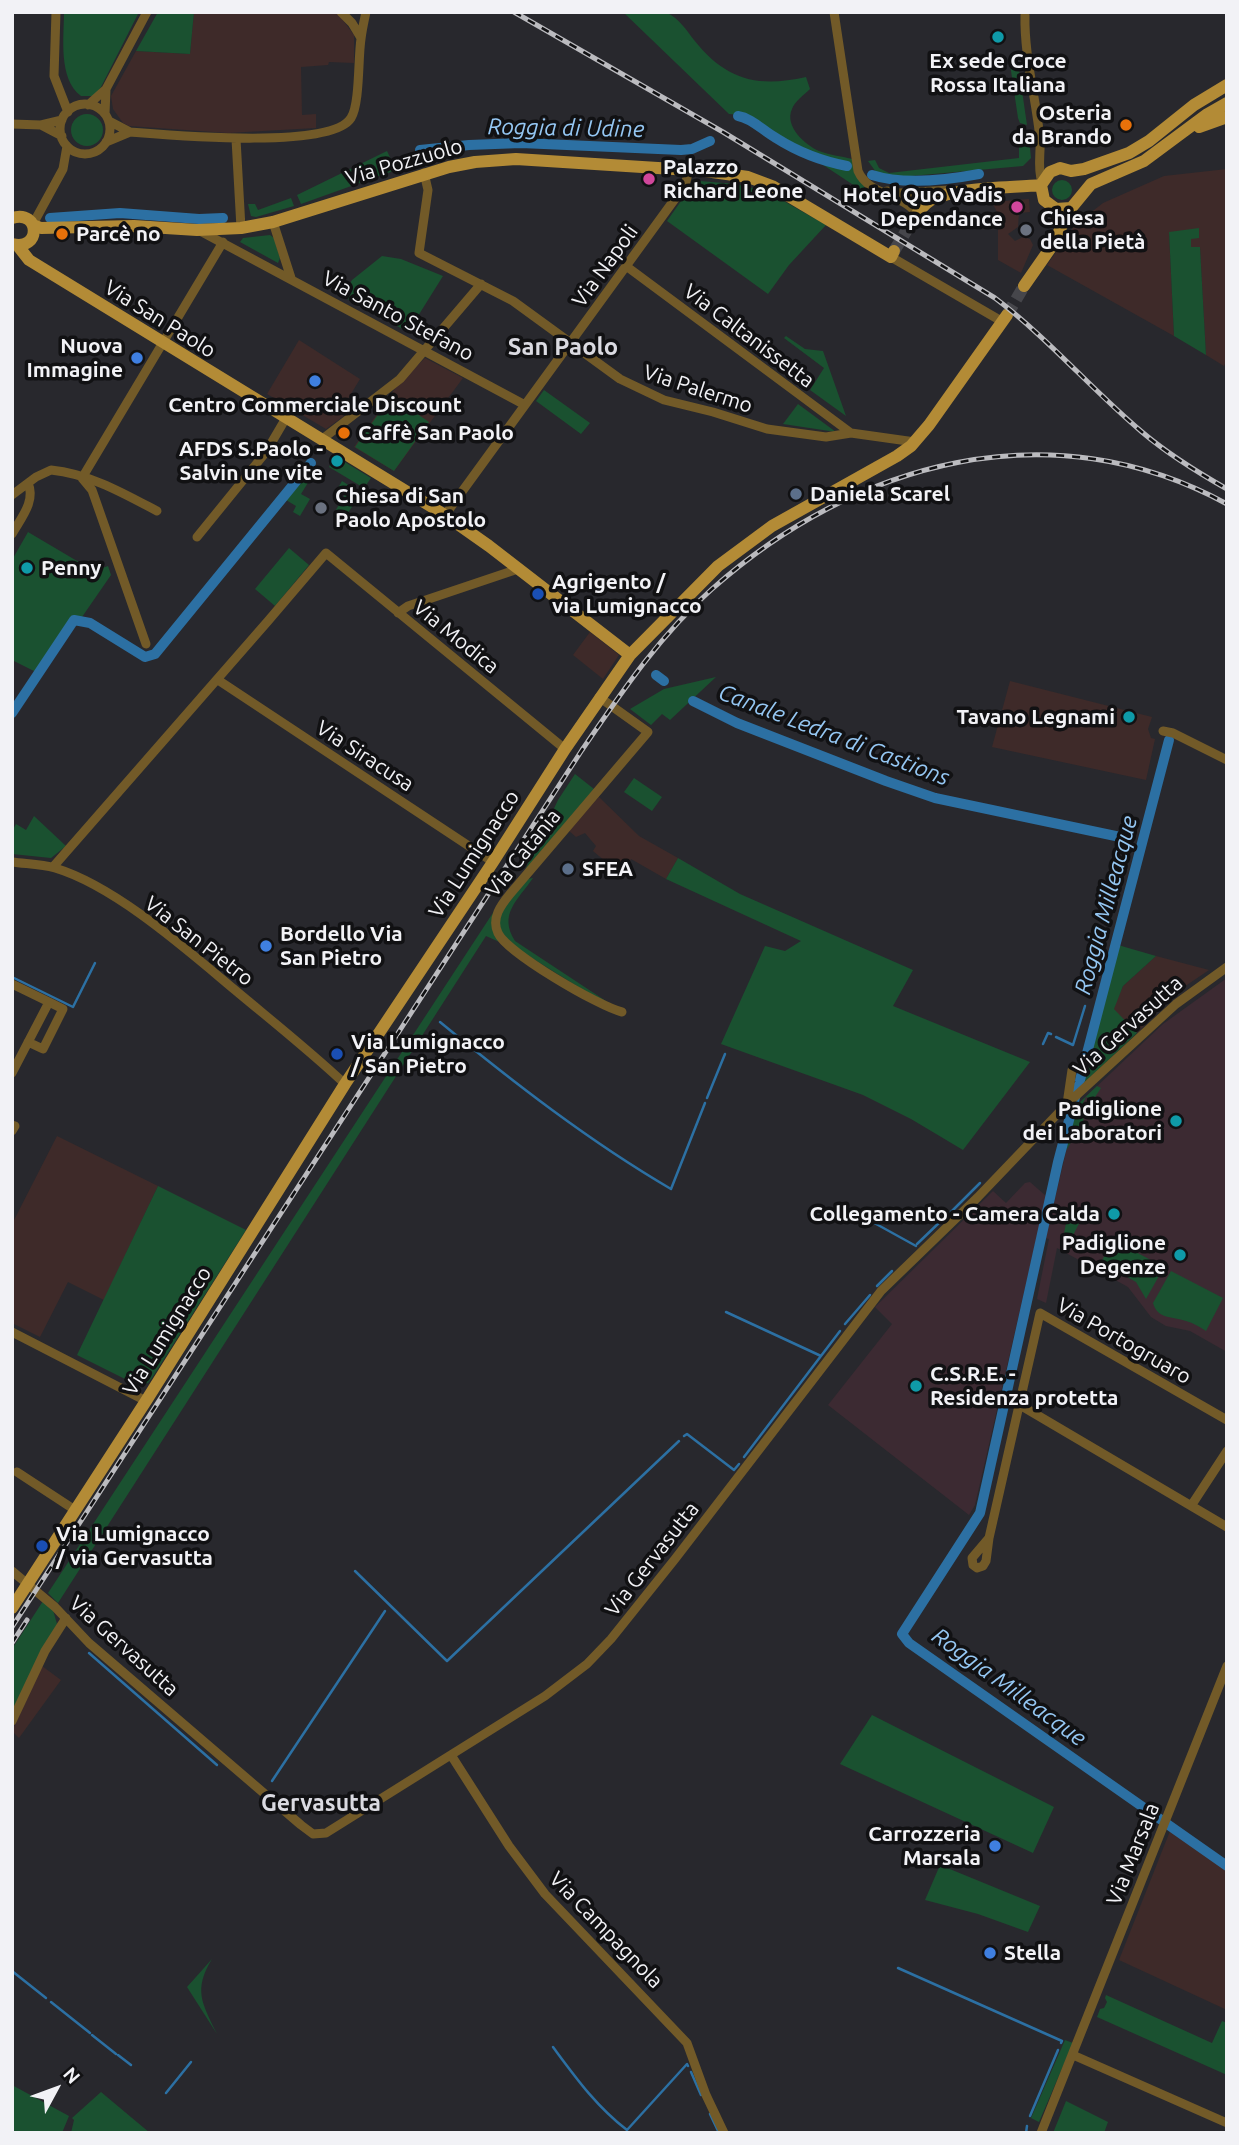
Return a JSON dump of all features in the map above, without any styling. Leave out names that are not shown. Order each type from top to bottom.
[{"type":"main road","points":[[1227,85],[1194,105],[1136,149],[1096,166],[1071,171],[1054,170],[1047,174],[1042,183],[1042,196],[1049,205],[1060,210],[1075,203],[1092,182],[1136,165],[1208,122],[1227,117]]},
{"type":"main road","points":[[1168,144],[1227,103]]},
{"type":"main road","name":"Via Pozzuolo","points":[[25,221],[41,228],[241,228],[273,222],[424,173],[475,162],[516,159],[739,175],[766,183],[893,254]]},
{"type":"main road","points":[[1024,286],[1054,243],[1075,203],[1081,183],[1071,171]]},
{"type":"main road","points":[[915,217],[924,205],[936,198],[1042,183]]},
{"type":"main road","points":[[15,245],[24,245],[32,239],[25,221]]},
{"type":"main road","name":"Via San Paolo","points":[[15,245],[29,260],[445,515],[630,655]]},
{"type":"main road","name":"Via Lumignacco","points":[[12,1608],[345,1084],[599,697],[630,655],[718,566],[772,526],[897,456],[915,442],[1005,318]]},
{"type":"street","points":[[56,12],[54,68],[58,89],[71,109]]},
{"type":"street","points":[[12,124],[41,125],[62,120],[71,109],[88,104],[106,89],[147,12]]},
{"type":"street","points":[[341,12],[361,38]]},
{"type":"street","points":[[88,104],[97,108],[117,127],[130,132],[236,139],[331,131],[346,124],[354,113],[366,12]]},
{"type":"street","points":[[834,12],[857,166],[863,180],[875,189],[907,204],[915,217]]},
{"type":"street","points":[[1024,13],[1042,183]]},
{"type":"street","points":[[106,89],[110,132],[106,142]]},
{"type":"street","points":[[25,221],[43,204],[63,169],[67,146],[62,136],[62,120]]},
{"type":"street","points":[[41,125],[62,136]]},
{"type":"street","points":[[63,169],[83,154],[96,151],[106,142],[130,132]]},
{"type":"street","points":[[236,139],[241,228]]},
{"type":"street","points":[[67,146],[83,154]]},
{"type":"street","points":[[1041,155],[1054,170]]},
{"type":"street","name":"Via Napoli","points":[[445,515],[685,185],[689,170]]},
{"type":"street","name":"Via Palermo","points":[[424,173],[428,190],[419,253],[513,302],[620,379],[664,400],[713,412],[753,426],[826,437],[851,433],[915,442]]},
{"type":"street","points":[[875,189],[900,193],[953,190],[965,192]]},
{"type":"street","name":"Via Santo Stefano","points":[[273,222],[291,278]]},
{"type":"street","name":"Via Santo Stefano","points":[[197,230],[525,405]]},
{"type":"street","points":[[82,478],[223,243]]},
{"type":"street","name":"Via Pozzuolo","points":[[893,254],[1005,318]]},
{"type":"street","name":"Via Caltanissetta","points":[[626,266],[851,433]]},
{"type":"street","points":[[321,440],[400,379],[481,284]]},
{"type":"street","points":[[197,537],[266,452],[286,418]]},
{"type":"street","points":[[12,495],[51,470],[96,480],[157,511]]},
{"type":"street","points":[[82,478],[92,490],[146,644]]},
{"type":"street","points":[[12,534],[30,500],[28,483]]},
{"type":"street","name":"Via Modica","points":[[218,680],[326,553],[565,749]]},
{"type":"street","points":[[398,613],[408,606],[518,569]]},
{"type":"street","points":[[53,867],[218,680]]},
{"type":"street","name":"Via Siracusa","points":[[218,680],[493,862]]},
{"type":"street","name":"Via Catania","points":[[599,697],[648,732],[510,894],[497,913],[496,924],[499,935],[512,948],[575,989],[611,1009],[622,1012]]},
{"type":"street","points":[[1163,731],[1173,733],[1227,760]]},
{"type":"street","name":"Via San Pietro","points":[[12,862],[53,867],[86,880],[161,930],[345,1084]]},
{"type":"street","name":"Via Gervasutta","points":[[29,1583],[89,1643],[301,1825],[313,1834],[322,1835],[338,1827],[555,1689],[587,1664],[604,1647],[688,1542],[881,1291],[978,1197],[1069,1102],[1176,1004],[1227,967]]},
{"type":"street","points":[[12,984],[63,1009],[43,1049],[29,1042]]},
{"type":"street","points":[[12,1073],[49,1002]]},
{"type":"street","points":[[1069,1102],[1072,1070]]},
{"type":"street","points":[[12,1125],[15,1126],[12,1131]]},
{"type":"street","name":"Via Portogruaro","points":[[1020,1405],[1040,1313],[1227,1420]]},
{"type":"street","points":[[12,1332],[146,1401]]},
{"type":"street","points":[[989,1538],[1020,1405],[1227,1527]]},
{"type":"street","points":[[1191,1506],[1227,1451]]},
{"type":"street","points":[[17,1472],[75,1510]]},
{"type":"street","points":[[12,1571],[29,1583]]},
{"type":"street","points":[[12,1721],[45,1651],[66,1618]]},
{"type":"street","name":"Via Marsala","points":[[1041,2133],[1227,1666]]},
{"type":"street","name":"Via Campagnola","points":[[451,1755],[509,1846],[545,1894],[687,2043],[706,2095],[724,2133]]},
{"type":"street","points":[[1073,2055],[1227,2123]]},
{"type":"shaded area","points":[[194,12],[335,12],[339,15],[354,35],[354,63],[329,62],[328,65],[301,67],[302,115],[316,114],[316,128],[228,133],[129,126],[123,123],[113,109],[111,96],[136,51],[190,54]]},
{"type":"shaded area","points":[[1227,169],[1227,360],[1224,366],[1206,355],[1200,248],[1191,248],[1191,238],[1169,232],[1174,336],[1047,265],[1075,225],[1103,203],[1164,176]]},
{"type":"shaded area","points":[[1029,199],[1030,212],[1019,213],[1018,227],[1008,234],[1015,241],[1023,237],[1030,239],[1033,245],[1021,273],[998,260],[998,214],[992,202]]},
{"type":"shaded area","points":[[299,340],[360,379],[340,412],[344,416],[326,429],[267,394]]},
{"type":"shaded area","points":[[425,358],[463,378],[394,471],[354,447],[396,387]]},
{"type":"shaded area","points":[[590,632],[619,655],[603,679],[573,655]]},
{"type":"shaded area","points":[[1010,681],[1152,717],[1148,729],[1151,738],[1155,739],[1146,780],[992,747]]},
{"type":"shaded area","points":[[599,797],[639,836],[678,858],[666,879],[631,859],[623,876],[593,851],[596,846],[585,833],[576,837],[568,830]]},
{"type":"shaded area","points":[[1156,956],[1209,970],[1178,991],[1137,1033],[1113,1009],[1123,986]]},
{"type":"shaded area","points":[[1227,978],[1227,1352],[1190,1331],[1166,1326],[1151,1317],[1128,1287],[1057,1248],[1046,1303],[1037,1299],[1049,1239],[1037,1236],[975,1505],[969,1515],[828,1405],[892,1324],[875,1307],[993,1191],[1006,1203],[1025,1183],[1030,1182],[1046,1196],[1041,1222],[1049,1224],[1077,1105],[1163,1024]]},
{"type":"shaded area","points":[[57,1136],[158,1186],[104,1300],[68,1282],[40,1337],[12,1323],[12,1224]]},
{"type":"shaded area","points":[[42,1666],[61,1680],[19,1738],[12,1731]]},
{"type":"shaded area","points":[[1170,1831],[1227,1870],[1227,2010],[1119,1960]]},
{"type":"green space","points":[[657,11],[671,15],[706,54],[744,78],[772,81],[806,77],[810,89],[792,109],[790,115],[793,128],[802,140],[813,148],[852,159],[855,173],[865,187],[861,190],[742,115],[729,114],[623,12]]},
{"type":"green space","points":[[64,12],[139,12],[94,96],[81,96],[69,79],[63,45]]},
{"type":"green space","points":[[158,12],[194,12],[190,54],[136,51]]},
{"type":"green space","points":[[1018,63],[1027,125],[1020,123],[1018,118],[1010,64]]},
{"type":"green space","points":[[87,114],[98,119],[103,130],[98,141],[87,146],[76,141],[71,130],[76,119]]},
{"type":"green space","points":[[1029,138],[1031,158],[1023,166],[887,176],[876,172],[868,161],[875,160],[879,168],[889,173],[1019,158],[1019,145]]},
{"type":"green space","points":[[387,151],[396,170],[301,204],[297,195]]},
{"type":"green space","points":[[1058,180],[1066,180],[1072,190],[1066,200],[1058,200],[1052,194],[1052,186]]},
{"type":"green space","points":[[700,181],[735,184],[766,191],[826,225],[789,265],[768,294],[667,221],[693,184]]},
{"type":"green space","points":[[291,198],[294,206],[256,217],[251,216],[248,204],[255,204],[258,210]]},
{"type":"green space","points":[[1199,228],[1199,238],[1191,239],[1191,247],[1200,247],[1206,355],[1174,336],[1169,232]]},
{"type":"green space","points":[[270,235],[274,238],[280,258],[278,263],[240,242],[243,238]]},
{"type":"green space","points":[[382,256],[401,259],[443,276],[408,332],[342,296],[352,280]]},
{"type":"green space","points":[[786,336],[805,349],[823,351],[846,416],[810,390],[824,368],[784,338]]},
{"type":"green space","points":[[544,390],[590,423],[581,434],[536,401]]},
{"type":"green space","points":[[391,396],[429,422],[394,471],[355,447]]},
{"type":"green space","points":[[798,404],[836,432],[783,424]]},
{"type":"green space","points":[[335,456],[371,478],[364,488],[329,467]]},
{"type":"green space","points":[[311,472],[314,473],[301,494],[310,499],[300,516],[293,512],[296,506],[286,500]]},
{"type":"green space","points":[[342,481],[361,493],[344,519],[334,513],[346,493],[338,488]]},
{"type":"green space","points":[[28,532],[94,571],[108,566],[111,575],[82,617],[73,617],[36,672],[12,660],[12,560]]},
{"type":"green space","points":[[289,548],[309,565],[275,606],[255,589]]},
{"type":"green space","points":[[716,677],[670,720],[662,714],[651,725],[630,709],[664,689]]},
{"type":"green space","points":[[575,774],[594,789],[525,870],[558,800]]},
{"type":"green space","points":[[634,778],[662,797],[652,811],[624,792]]},
{"type":"green space","points":[[34,816],[66,846],[51,858],[12,854],[12,831],[16,824],[26,830]]},
{"type":"green space","points":[[678,858],[740,894],[913,970],[893,1006],[1030,1062],[963,1150],[911,1119],[863,1095],[721,1044],[765,946],[785,951],[801,941],[666,879]]},
{"type":"green space","points":[[533,878],[516,900],[509,915],[510,931],[515,941],[615,1007],[609,1006],[519,950],[501,932],[499,921],[502,909],[528,879]]},
{"type":"green space","points":[[502,899],[494,915],[504,944],[486,936],[58,1603],[48,1593]]},
{"type":"green space","points":[[1118,945],[1156,956],[1123,986],[1114,1009],[1137,1033],[1085,1082],[1082,1081]]},
{"type":"green space","points":[[1097,1086],[1101,1088],[1093,1100],[1086,1097],[1077,1115],[1084,1119],[1066,1151],[1077,1105]]},
{"type":"green space","points":[[158,1186],[246,1230],[152,1378],[148,1383],[139,1386],[77,1355]]},
{"type":"green space","points":[[1070,1204],[1085,1212],[1070,1241],[1063,1238]]},
{"type":"green space","points":[[1113,1240],[1164,1267],[1146,1299],[1136,1282],[1101,1262]]},
{"type":"green space","points":[[1171,1271],[1223,1298],[1206,1331],[1189,1322],[1162,1315],[1155,1308],[1153,1303]]},
{"type":"green space","points":[[43,1601],[53,1610],[57,1624],[12,1711],[12,1649]]},
{"type":"green space","points":[[872,1715],[1054,1807],[1033,1853],[840,1764]]},
{"type":"green space","points":[[940,1865],[1040,1906],[1028,1932],[978,1914],[925,1900]]},
{"type":"green space","points":[[212,1959],[201,1988],[207,2014],[217,2034],[187,1987]]},
{"type":"green space","points":[[1106,1995],[1212,2043],[1222,2021],[1227,2023],[1227,2075],[1097,2017],[1107,2002]]},
{"type":"green space","points":[[1065,2040],[1073,2043],[1039,2122],[1031,2118]]},
{"type":"green space","points":[[12,2085],[69,2116],[62,2133],[12,2133]]},
{"type":"green space","points":[[101,2092],[150,2133],[71,2133],[74,2120],[72,2118]]},
{"type":"green space","points":[[1066,2101],[1108,2122],[1104,2133],[1053,2133]]},
{"type":"waterway","name":"Roggia di Udine","points":[[738,116],[748,119],[801,152],[847,166]]},
{"type":"waterway","name":"Roggia di Udine","points":[[420,150],[521,143],[681,150],[692,149],[710,141]]},
{"type":"waterway","name":"Roggia di Udine","points":[[872,175],[911,181],[979,174]]},
{"type":"waterway","name":"Roggia di Udine","points":[[50,218],[120,213],[199,219],[223,218]]},
{"type":"waterway","name":"Canale Ledra di Castions","points":[[12,713],[74,620],[90,623],[145,657],[155,654],[311,463]]},
{"type":"waterway","name":"Canale Ledra di Castions","points":[[656,675],[664,681]]},
{"type":"waterway","name":"Canale Ledra di Castions","points":[[693,701],[737,723],[935,798],[1125,838]]},
{"type":"waterway","name":"Roggia Milleacque","points":[[1080,1080],[1169,740]]},
{"type":"waterway","points":[[12,977],[73,1007],[95,963]]},
{"type":"waterway","points":[[1056,1037],[1073,1045],[1085,1006]]},
{"type":"waterway","points":[[440,1022],[552,1110],[671,1189],[705,1103]]},
{"type":"waterway","points":[[1043,1044],[1048,1033],[1051,1034]]},
{"type":"waterway","points":[[707,1098],[725,1054]]},
{"type":"waterway","name":"Roggia Milleacque","points":[[1078,1086],[1058,1162],[980,1513],[902,1634],[909,1643],[1227,1866]]},
{"type":"waterway","points":[[950,1213],[980,1183]]},
{"type":"waterway","points":[[840,1204],[916,1246]]},
{"type":"waterway","points":[[917,1244],[942,1220]]},
{"type":"waterway","points":[[877,1286],[892,1271]]},
{"type":"waterway","points":[[845,1324],[870,1295]]},
{"type":"waterway","points":[[726,1312],[821,1356]]},
{"type":"waterway","points":[[744,1457],[840,1331]]},
{"type":"waterway","points":[[684,1436],[687,1434],[734,1470],[739,1464]]},
{"type":"waterway","points":[[355,1571],[447,1661],[679,1441]]},
{"type":"waterway","points":[[272,1781],[385,1611]]},
{"type":"waterway","points":[[89,1653],[217,1765]]},
{"type":"waterway","points":[[898,1968],[1062,2041],[1061,2043]]},
{"type":"waterway","points":[[12,1971],[46,1998]]},
{"type":"waterway","points":[[51,2002],[90,2033]]},
{"type":"waterway","points":[[92,2035],[116,2054]]},
{"type":"waterway","points":[[553,2047],[578,2081],[627,2130],[687,2064],[688,2066]]},
{"type":"waterway","points":[[1030,2116],[1058,2050]]},
{"type":"waterway","points":[[118,2055],[131,2065]]},
{"type":"waterway","points":[[166,2093],[191,2062]]},
{"type":"waterway","points":[[691,2072],[701,2095]]},
{"type":"waterway","points":[[710,2114],[719,2133]]},
{"type":"waterway","points":[[1026,2133],[1027,2126]]},
{"type":"tunnel","points":[[894,251],[913,220]]},
{"type":"tunnel","points":[[1007,315],[1024,286]]},
{"type":"railway","points":[[514,12],[723,132],[995,298],[1142,432],[1162,448],[1227,489]]},
{"type":"railway","points":[[12,1627],[582,750],[658,645],[712,589],[768,545],[828,508],[892,481],[958,462],[1025,455],[1093,459],[1160,475],[1227,504]]},
{"type":"railway","points":[[12,1643],[27,1620]]},
{"type":"place","name":"Ex sede Croce Rossa Italiana","points":[[998,37]]},
{"type":"place","name":"Osteria da Brando","points":[[1126,125]]},
{"type":"place","name":"Palazzo Richard Leone","points":[[649,179]]},
{"type":"place","name":"Hotel Quo Vadis Dependance","points":[[1017,207]]},
{"type":"place","name":"Chiesa della Pietà","points":[[1026,230]]},
{"type":"place","name":"Parcè no","points":[[62,234]]},
{"type":"place","name":"Nuova Immagine","points":[[137,358]]},
{"type":"place","name":"Centro Commerciale Discount","points":[[315,381]]},
{"type":"place","name":"Caffè San Paolo","points":[[344,433]]},
{"type":"place","name":"AFDS S.Paolo - Salvin une vite","points":[[337,461]]},
{"type":"place","name":"Daniela Scarel","points":[[796,494]]},
{"type":"place","name":"Chiesa di San Paolo Apostolo","points":[[321,508]]},
{"type":"place","name":"Penny","points":[[27,568]]},
{"type":"place","name":"Agrigento / via Lumignacco","points":[[538,594]]},
{"type":"place","name":"Tavano Legnami","points":[[1129,717]]},
{"type":"place","name":"SFEA","points":[[568,869]]},
{"type":"place","name":"Bordello Via San Pietro","points":[[266,946]]},
{"type":"place","name":"Via Lumignacco / San Pietro","points":[[337,1054]]},
{"type":"place","name":"Padiglione dei Laboratori","points":[[1176,1121]]},
{"type":"place","name":"Collegamento - Camera Calda","points":[[1114,1214]]},
{"type":"place","name":"Padiglione Degenze","points":[[1180,1255]]},
{"type":"place","name":"C.S.R.E. - Residenza protetta","points":[[916,1386]]},
{"type":"place","name":"Via Lumignacco / via Gervasutta","points":[[42,1546]]},
{"type":"place","name":"Carrozzeria Marsala","points":[[995,1846]]},
{"type":"place","name":"Stella","points":[[990,1953]]},
{"type":"district","name":"San Paolo","points":[[563,347]]},
{"type":"district","name":"Gervasutta","points":[[321,1803]]}]
